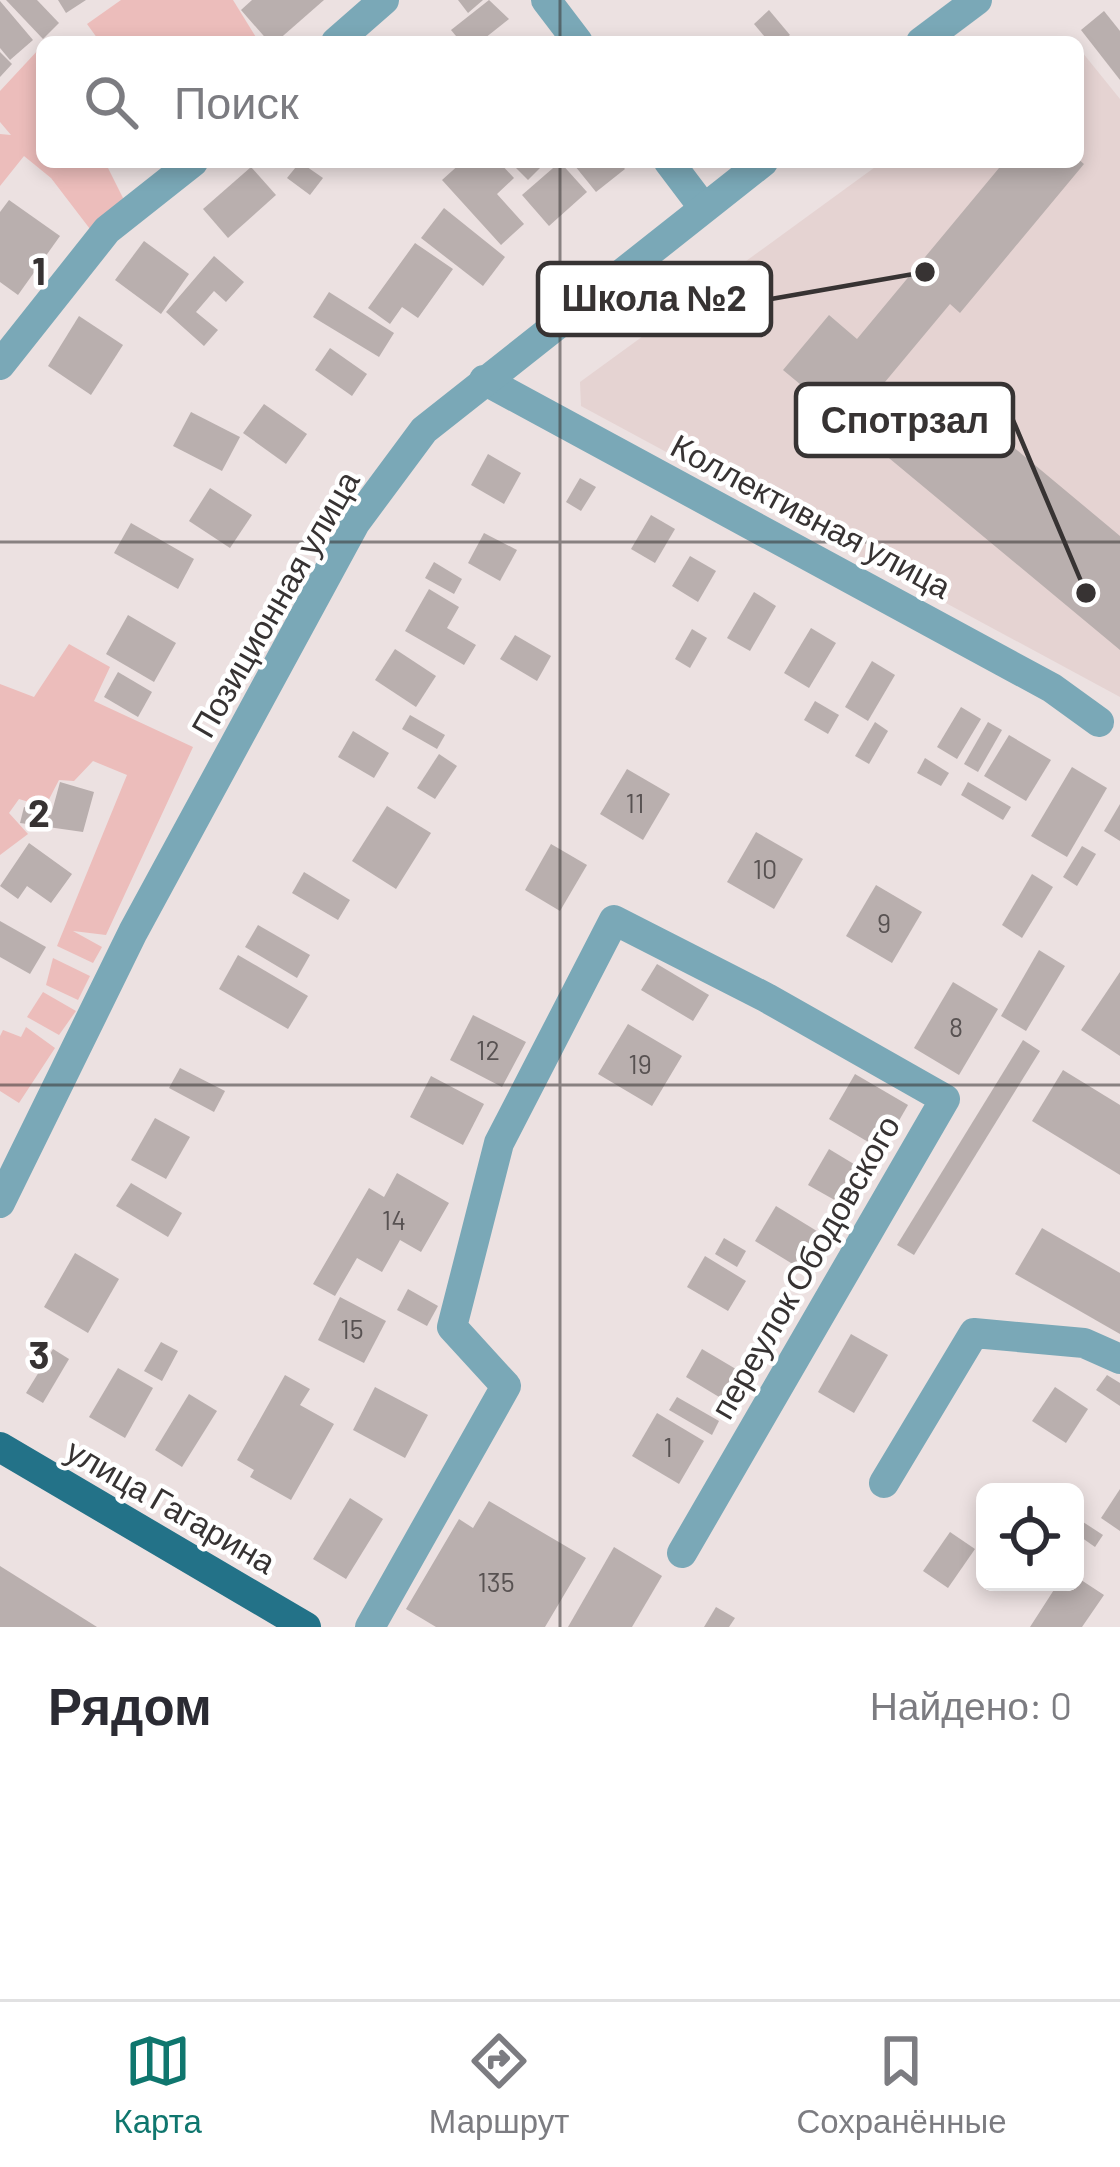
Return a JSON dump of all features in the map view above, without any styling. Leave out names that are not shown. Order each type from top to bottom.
[{"type":"main road","name":"улица Гагарина","points":[[0,1447],[306,1627]]},
{"type":"street","points":[[343,36],[384,0]]},
{"type":"street","points":[[546,0],[573,36]]},
{"type":"street","points":[[929,36],[977,0]]},
{"type":"street","points":[[0,365],[106,230],[185,168]]},
{"type":"street","points":[[674,168],[703,207]]},
{"type":"street","name":"Позиционная улица","points":[[0,1203],[133,932],[355,523],[424,430],[755,168]]},
{"type":"street","name":"Коллективная улица","points":[[484,380],[1052,688],[1099,722]]},
{"type":"street","name":"переулок Ободовского","points":[[370,1627],[506,1386],[452,1327],[499,1143],[614,920],[767,998],[945,1099],[682,1553]]},
{"type":"street","points":[[884,1483],[974,1333],[1084,1343],[1120,1359]]},
{"type":"shaded area","points":[[121,0],[233,0],[255,36],[96,36],[87,24]]},
{"type":"shaded area","points":[[36,52],[36,166],[24,156],[0,186],[0,134],[11,135],[0,122],[0,91]]},
{"type":"shaded area","points":[[1084,54],[1120,99],[1120,697],[581,406],[580,382],[874,168],[1084,168]]},
{"type":"shaded area","points":[[39,168],[108,168],[125,202],[90,229]]},
{"type":"shaded area","points":[[69,644],[110,667],[94,701],[193,747],[106,935],[73,931],[102,947],[93,963],[57,946],[127,775],[93,761],[74,781],[59,780],[45,807],[19,799],[9,813],[28,834],[0,855],[0,684],[34,697]]},
{"type":"shaded area","points":[[53,958],[90,976],[78,1000],[46,985]]},
{"type":"shaded area","points":[[43,992],[76,1011],[59,1035],[27,1017]]},
{"type":"shaded area","points":[[26,1027],[55,1048],[19,1103],[0,1091],[0,1036],[3,1030],[21,1037]]},
{"type":"building","points":[[6,0],[37,0],[59,23],[40,36]]},
{"type":"building","points":[[58,0],[86,0],[66,13]]},
{"type":"building","points":[[252,0],[324,0],[283,36],[264,36],[241,10]]},
{"type":"building","points":[[458,0],[483,0],[468,13]]},
{"type":"building","points":[[489,0],[509,19],[488,36],[456,36],[451,30]]},
{"type":"building","points":[[0,1],[33,40],[10,60],[0,48]]},
{"type":"building","points":[[769,10],[790,35],[764,36],[754,24]]},
{"type":"building","points":[[1104,11],[1120,31],[1120,80],[1081,30]]},
{"type":"building","points":[[0,52],[12,64],[0,77]]},
{"type":"building","points":[[250,168],[276,195],[228,238],[203,209]]},
{"type":"building","points":[[295,168],[309,168],[323,178],[310,195],[287,178]]},
{"type":"building","points":[[455,168],[505,168],[514,178],[497,194],[524,224],[501,245],[442,180]]},
{"type":"building","points":[[516,168],[540,168],[528,180]]},
{"type":"building","points":[[553,168],[565,168],[587,192],[549,226],[522,195]]},
{"type":"building","points":[[577,168],[625,169],[596,192]]},
{"type":"building","points":[[999,168],[1081,168],[960,313],[950,304],[880,388],[920,421],[945,390],[1120,536],[1120,650],[783,370],[829,315],[857,339]]},
{"type":"building","points":[[9,200],[60,236],[18,295],[0,282],[0,212]]},
{"type":"building","points":[[444,208],[505,257],[483,286],[421,238]]},
{"type":"building","points":[[144,241],[189,274],[161,314],[115,280]]},
{"type":"building","points":[[415,243],[453,269],[418,318],[402,307],[390,324],[368,308]]},
{"type":"building","points":[[214,256],[244,282],[226,302],[214,291],[196,312],[218,330],[204,346],[166,312]]},
{"type":"building","points":[[329,292],[394,333],[379,357],[313,317]]},
{"type":"building","points":[[79,316],[123,345],[91,395],[48,366]]},
{"type":"building","points":[[330,348],[367,374],[352,396],[315,370]]},
{"type":"building","points":[[264,404],[307,434],[286,464],[243,433]]},
{"type":"building","points":[[191,412],[240,437],[222,471],[173,446]]},
{"type":"building","points":[[488,454],[521,473],[504,504],[471,485]]},
{"type":"building","points":[[580,478],[596,487],[581,511],[566,502]]},
{"type":"building","points":[[210,488],[252,515],[230,548],[189,521]]},
{"type":"building","points":[[651,515],[675,529],[655,563],[631,549]]},
{"type":"building","points":[[131,523],[194,559],[178,589],[114,553]]},
{"type":"building","points":[[484,533],[517,550],[500,581],[468,563]]},
{"type":"building","points":[[690,556],[716,571],[698,602],[672,586]]},
{"type":"building","points":[[434,562],[462,579],[454,594],[425,578]]},
{"type":"building","points":[[429,589],[459,607],[447,628],[476,645],[464,665],[405,631]]},
{"type":"building","points":[[754,592],[776,606],[750,651],[727,638]]},
{"type":"building","points":[[128,615],[176,643],[154,682],[106,654]]},
{"type":"building","points":[[811,628],[836,643],[809,688],[784,673]]},
{"type":"building","points":[[692,629],[707,638],[690,668],[675,659]]},
{"type":"building","points":[[515,635],[551,656],[537,681],[500,659]]},
{"type":"building","points":[[395,649],[436,676],[416,707],[375,680]]},
{"type":"building","points":[[872,661],[895,675],[868,721],[845,707]]},
{"type":"building","points":[[118,672],[152,692],[138,717],[104,697]]},
{"type":"building","points":[[815,701],[839,715],[828,734],[804,720]]},
{"type":"building","points":[[961,707],[981,719],[957,759],[937,747]]},
{"type":"building","points":[[410,715],[445,735],[437,749],[402,729]]},
{"type":"building","points":[[875,722],[888,731],[869,764],[855,756]]},
{"type":"building","points":[[988,722],[1002,730],[978,772],[964,764]]},
{"type":"building","points":[[353,731],[389,753],[374,778],[338,757]]},
{"type":"building","points":[[1009,735],[1051,760],[1026,801],[984,776]]},
{"type":"building","points":[[439,754],[457,766],[435,799],[417,788]]},
{"type":"building","points":[[925,758],[949,773],[941,786],[917,773]]},
{"type":"building","points":[[1072,767],[1107,788],[1067,857],[1031,836]]},
{"type":"building","points":[[627,769],[670,794],[643,840],[600,814]]},
{"type":"building","points":[[60,782],[94,792],[83,832],[20,823],[24,807],[51,815]]},
{"type":"building","points":[[968,782],[1011,807],[1003,820],[961,795]]},
{"type":"building","points":[[1120,804],[1120,841],[1104,831]]},
{"type":"building","points":[[387,806],[431,833],[396,889],[352,861]]},
{"type":"building","points":[[756,832],[803,859],[774,909],[727,882]]},
{"type":"building","points":[[29,843],[72,874],[51,903],[27,886],[18,899],[0,886]]},
{"type":"building","points":[[551,844],[587,865],[560,911],[525,890]]},
{"type":"building","points":[[1082,846],[1096,854],[1077,886],[1063,877]]},
{"type":"building","points":[[304,872],[350,900],[338,920],[292,893]]},
{"type":"building","points":[[1032,874],[1053,887],[1022,938],[1002,925]]},
{"type":"building","points":[[876,885],[922,912],[892,963],[846,936]]},
{"type":"building","points":[[0,921],[46,947],[30,974],[0,957]]},
{"type":"building","points":[[258,925],[310,955],[297,978],[245,947]]},
{"type":"building","points":[[1039,950],[1065,966],[1026,1031],[1001,1016]]},
{"type":"building","points":[[238,955],[308,996],[288,1029],[219,989]]},
{"type":"building","points":[[657,964],[709,995],[693,1021],[641,990]]},
{"type":"building","points":[[1120,972],[1120,1056],[1081,1030]]},
{"type":"building","points":[[953,982],[998,1009],[959,1075],[914,1048]]},
{"type":"building","points":[[473,1015],[526,1042],[502,1087],[450,1060]]},
{"type":"building","points":[[628,1024],[682,1056],[652,1106],[598,1074]]},
{"type":"building","points":[[1023,1040],[1040,1051],[914,1255],[897,1245]]},
{"type":"building","points":[[180,1068],[225,1091],[214,1112],[169,1088]]},
{"type":"building","points":[[1063,1070],[1120,1105],[1120,1175],[1032,1121]]},
{"type":"building","points":[[855,1074],[908,1105],[882,1150],[829,1119]]},
{"type":"building","points":[[431,1076],[484,1104],[463,1145],[410,1117]]},
{"type":"building","points":[[155,1118],[190,1137],[166,1179],[131,1160]]},
{"type":"building","points":[[829,1149],[867,1172],[847,1207],[808,1185]]},
{"type":"building","points":[[397,1173],[449,1203],[421,1252],[400,1240],[382,1272],[357,1258],[335,1296],[313,1284],[369,1188],[384,1197]]},
{"type":"building","points":[[131,1183],[182,1213],[168,1237],[116,1206]]},
{"type":"building","points":[[776,1206],[825,1236],[804,1271],[755,1241]]},
{"type":"building","points":[[1042,1228],[1120,1273],[1120,1334],[1015,1274]]},
{"type":"building","points":[[724,1238],[746,1251],[737,1267],[715,1254]]},
{"type":"building","points":[[75,1253],[119,1279],[88,1333],[44,1307]]},
{"type":"building","points":[[705,1256],[746,1281],[728,1311],[687,1287]]},
{"type":"building","points":[[408,1289],[438,1306],[427,1326],[397,1310]]},
{"type":"building","points":[[340,1297],[386,1321],[364,1363],[318,1340]]},
{"type":"building","points":[[851,1334],[888,1355],[854,1413],[818,1392]]},
{"type":"building","points":[[161,1342],[178,1351],[162,1381],[144,1371]]},
{"type":"building","points":[[53,1349],[69,1359],[43,1403],[26,1393]]},
{"type":"building","points":[[702,1349],[746,1375],[729,1403],[686,1377]]},
{"type":"building","points":[[118,1368],[153,1388],[125,1438],[89,1417]]},
{"type":"building","points":[[285,1375],[310,1389],[300,1405],[334,1424],[291,1500],[250,1477],[254,1470],[237,1460]]},
{"type":"building","points":[[1107,1375],[1120,1383],[1120,1406],[1096,1390]]},
{"type":"building","points":[[375,1387],[428,1415],[405,1458],[353,1430]]},
{"type":"building","points":[[1055,1387],[1088,1409],[1066,1443],[1032,1421]]},
{"type":"building","points":[[189,1394],[217,1411],[182,1467],[155,1450]]},
{"type":"building","points":[[677,1397],[719,1421],[712,1435],[669,1410]]},
{"type":"building","points":[[657,1413],[704,1441],[679,1484],[632,1456]]},
{"type":"building","points":[[1120,1489],[1120,1531],[1101,1518]]},
{"type":"building","points":[[350,1498],[383,1519],[346,1579],[313,1559]]},
{"type":"building","points":[[489,1501],[586,1558],[545,1627],[436,1627],[406,1609],[459,1519],[473,1528]]},
{"type":"building","points":[[1084,1523],[1103,1535],[1095,1547],[1084,1539]]},
{"type":"building","points":[[950,1532],[975,1549],[948,1588],[923,1571]]},
{"type":"building","points":[[614,1547],[662,1576],[632,1627],[568,1627]]},
{"type":"building","points":[[0,1566],[97,1627],[0,1627]]},
{"type":"building","points":[[1084,1582],[1104,1595],[1082,1627],[1030,1627],[1053,1591],[1084,1591]]},
{"type":"building","points":[[716,1607],[735,1618],[729,1627],[704,1627]]},
{"type":"place","name":"Школа №2","points":[[925,272]]},
{"type":"place","name":"Спотрзал","points":[[1086,593]]}]
